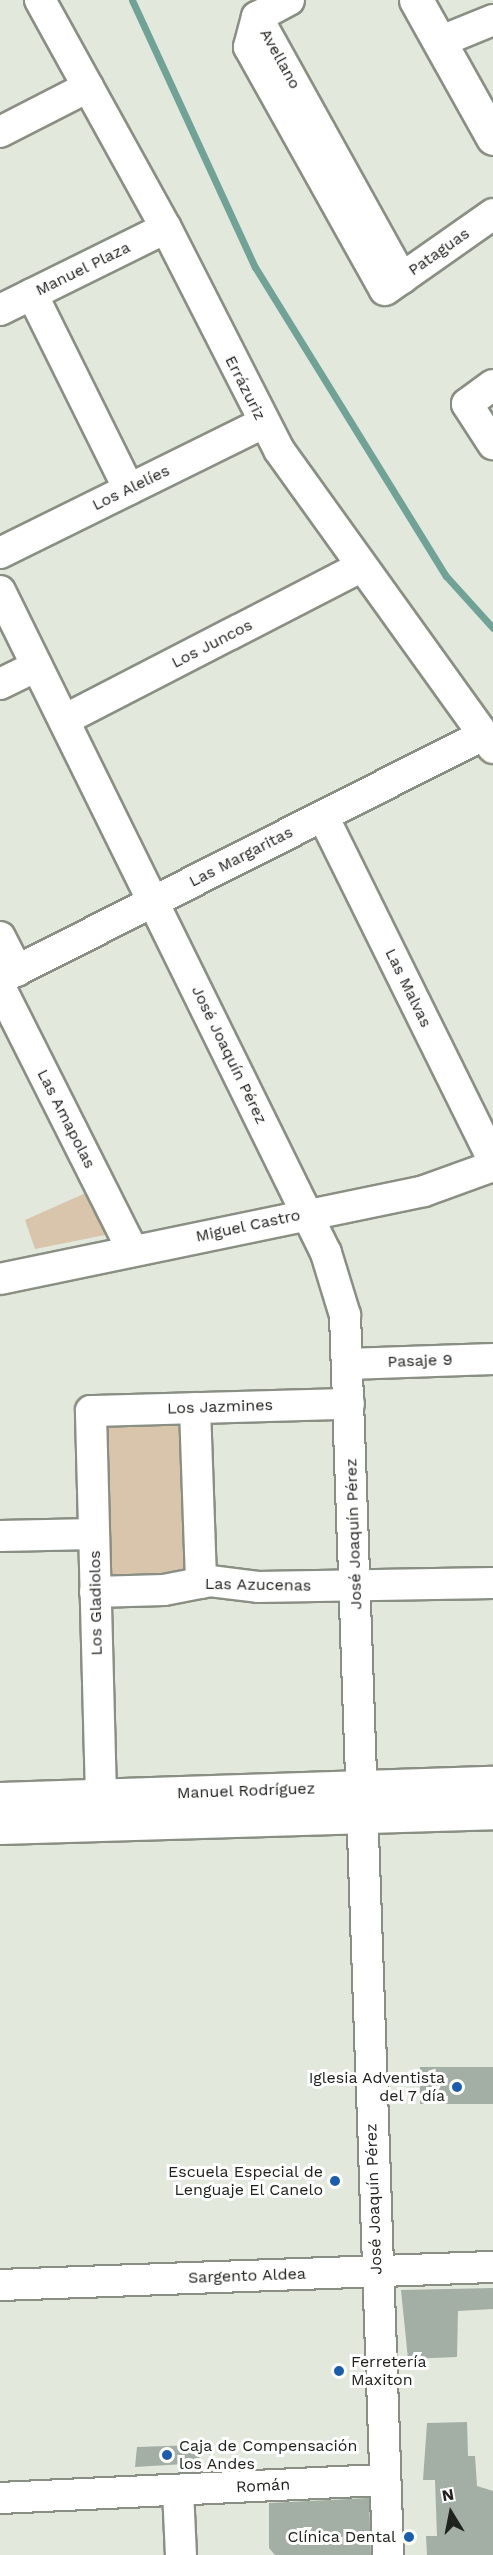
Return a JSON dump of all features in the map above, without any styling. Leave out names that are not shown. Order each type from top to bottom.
[{"type":"main road","points":[[416,0],[493,138]]},
{"type":"main road","name":"Manuel Rodríguez","points":[[0,1827],[361,1802],[493,1783]]},
{"type":"main road","name":"Manuel Rodríguez","points":[[0,1799],[101,1796],[361,1802],[493,1812]]},
{"type":"street","name":"Errázuriz","points":[[40,0],[166,228],[263,423],[361,567],[488,741]]},
{"type":"street","name":"Avellano","points":[[289,0],[257,17],[248,39],[257,68],[394,285]]},
{"type":"street","points":[[439,42],[493,20]]},
{"type":"street","points":[[0,132],[88,87]]},
{"type":"street","name":"Pataguas","points":[[394,285],[493,214]]},
{"type":"street","name":"Manuel Plaza","points":[[0,310],[166,228]]},
{"type":"street","points":[[32,294],[129,489]]},
{"type":"street","points":[[484,397],[493,444]]},
{"type":"street","name":"Los Alelíes","points":[[0,553],[263,423]]},
{"type":"street","name":"Los Juncos","points":[[64,720],[361,567]]},
{"type":"street","name":"José Joaquín Pérez","points":[[0,591],[307,1214],[340,1290],[348,1364],[388,2555]]},
{"type":"street","points":[[0,684],[37,666]]},
{"type":"street","name":"Las Margaritas","points":[[6,979],[323,816],[488,741]]},
{"type":"street","name":"Las Malvas","points":[[323,816],[493,1160]]},
{"type":"street","name":"Las Amapolas","points":[[0,938],[6,979],[132,1250]]},
{"type":"street","name":"Miguel Castro","points":[[0,1279],[424,1191],[493,1166]]},
{"type":"street","name":"Pasaje 9","points":[[348,1364],[493,1359]]},
{"type":"street","name":"Los Jazmines","points":[[91,1411],[349,1404]]},
{"type":"street","points":[[195,1408],[201,1583]]},
{"type":"street","name":"Los Gladiolos","points":[[91,1411],[101,1796]]},
{"type":"street","points":[[0,1536],[94,1534]]},
{"type":"street","name":"Las Azucenas","points":[[95,1592],[201,1583],[356,1586],[493,1583]]},
{"type":"street","name":"Sargento Aldea","points":[[0,2285],[493,2267]]},
{"type":"street","name":"Román","points":[[0,2498],[384,2480]]},
{"type":"street","points":[[178,2490],[181,2555]]},
{"type":"shaded area","points":[[88,1192],[110,1234],[35,1249],[25,1220]]},
{"type":"shaded area","points":[[190,1415],[193,1583],[105,1585],[102,1417]]},
{"type":"building","name":"Iglesia Adventista del 7 día","points":[[420,2067],[493,2067],[493,2104],[420,2104]]},
{"type":"building","points":[[493,2288],[493,2309],[458,2311],[457,2357],[408,2359],[401,2290]]},
{"type":"building","points":[[467,2422],[468,2456],[475,2456],[477,2486],[493,2491],[493,2555],[427,2555],[426,2536],[437,2536],[435,2480],[423,2480],[427,2423]]},
{"type":"building","name":"Caja de Compensación los Andes","points":[[196,2445],[201,2463],[135,2467],[137,2447]]},
{"type":"building","points":[[369,2498],[371,2555],[275,2555],[269,2548],[269,2503]]},
{"type":"waterway","points":[[132,0],[255,267],[446,576],[493,628]]},
{"type":"place","name":"Iglesia Adventista del 7 día","points":[[457,2087]]},
{"type":"place","name":"Escuela Especial de Lenguaje El Canelo","points":[[335,2181]]},
{"type":"place","name":"Ferretería Maxiton","points":[[339,2371]]},
{"type":"place","name":"Caja de Compensación los Andes","points":[[167,2455]]},
{"type":"place","name":"Clínica Dental","points":[[409,2537]]}]
